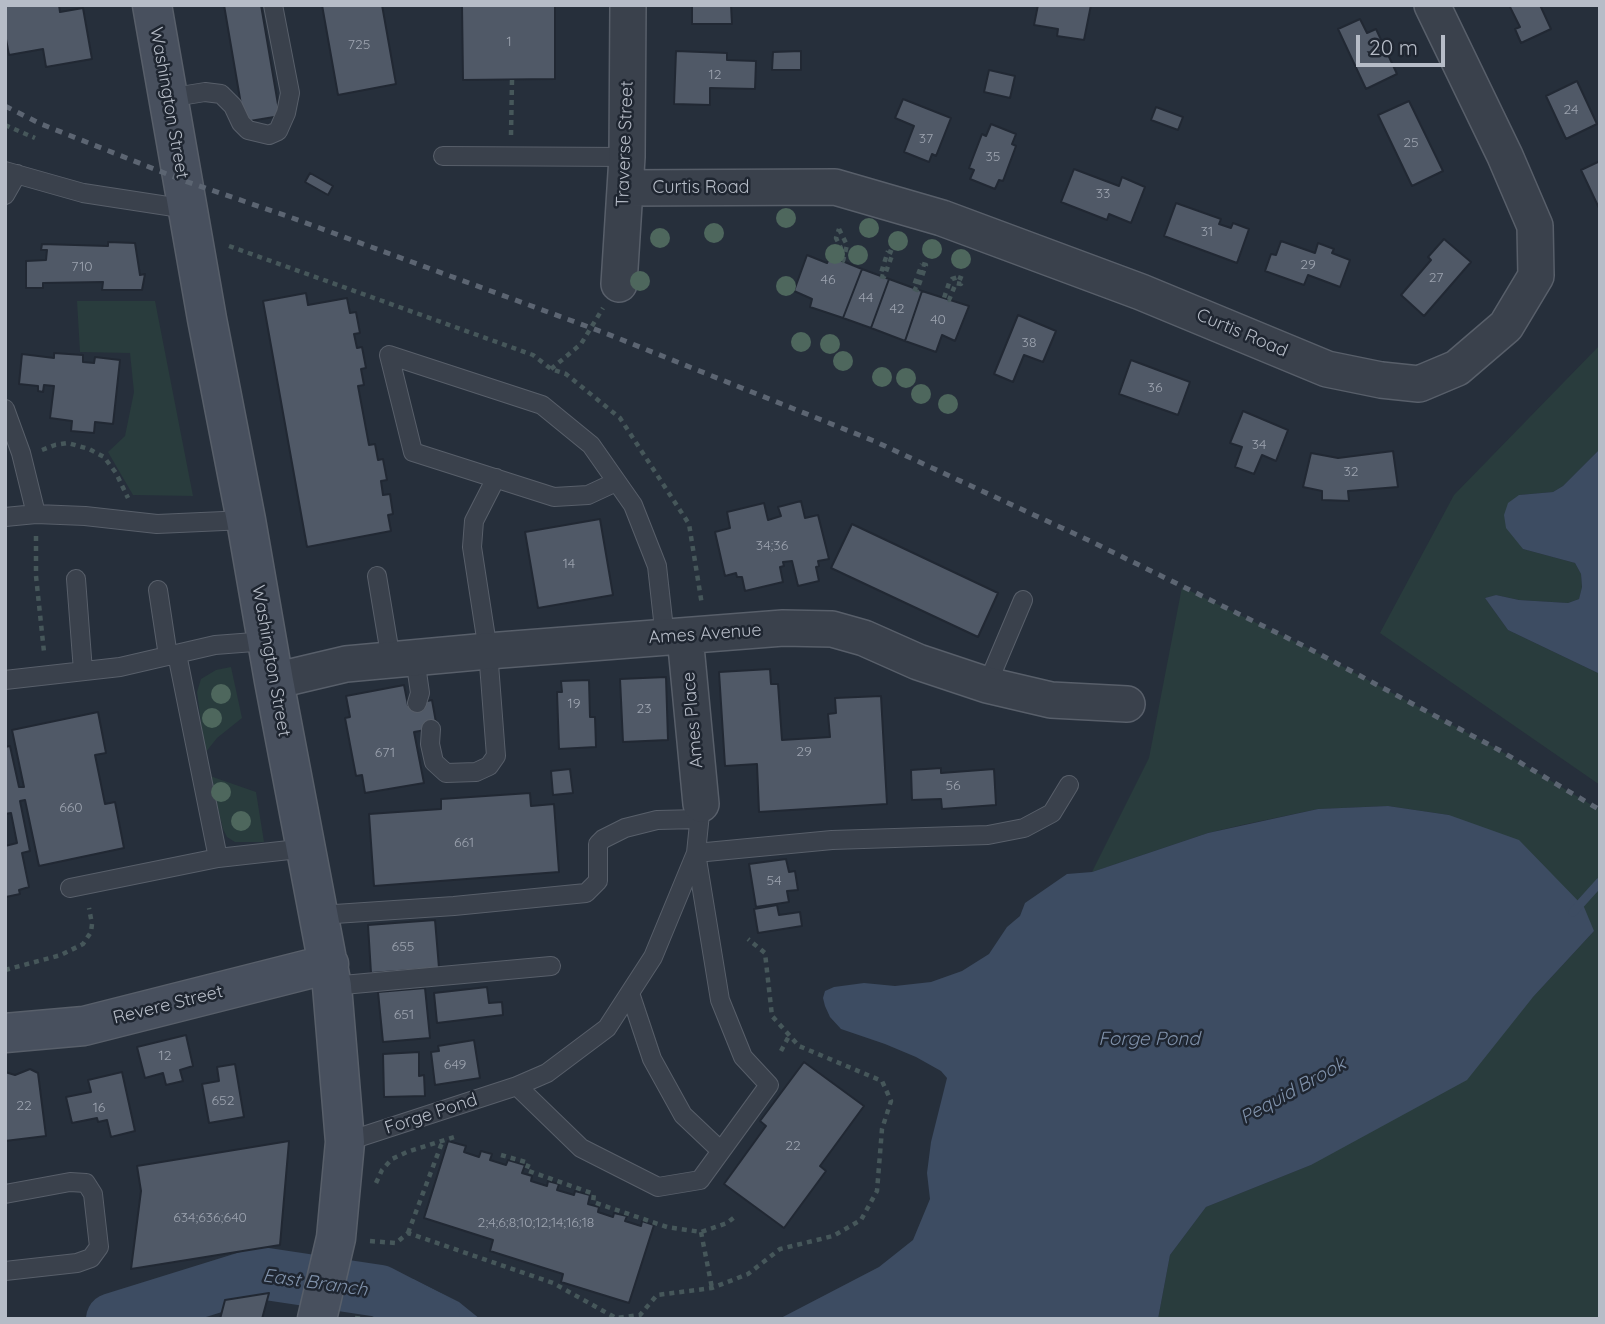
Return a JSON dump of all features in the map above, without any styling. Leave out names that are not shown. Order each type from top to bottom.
[{"type":"main road","name":"Washington Street","points":[[152,5],[187,209],[330,975],[345,1142],[336,1238],[319,1309]]},
{"type":"main road","name":"Revere Street","points":[[5,1033],[84,1026],[330,975]]},
{"type":"street","name":"Traverse Street","points":[[619,284],[626,172],[628,5]]},
{"type":"street","name":"Curtis Road","points":[[626,172],[835,187],[954,223],[1141,292],[1328,369],[1381,380],[1419,384],[1457,368],[1506,326],[1536,276],[1535,226],[1505,156],[1432,5]]},
{"type":"street","name":"Ames Avenue","points":[[274,681],[346,664],[783,628],[832,629],[864,638],[918,662],[987,685],[1051,700],[1127,704]]},
{"type":"street","name":"Ames Place","points":[[675,637],[700,811]]},
{"type":"lane","points":[[169,98],[205,92],[221,94],[233,106],[241,123],[248,130],[269,135],[278,131],[290,93],[274,5]]},
{"type":"lane","points":[[443,156],[511,156],[626,172]]},
{"type":"lane","points":[[5,195],[11,172],[83,193],[187,209]]},
{"type":"lane","points":[[617,482],[588,495],[554,497],[414,452],[389,355],[542,405],[591,445],[617,482],[633,505],[657,566],[675,637]]},
{"type":"lane","points":[[5,409],[22,458],[36,514]]},
{"type":"lane","points":[[427,734],[434,762],[446,773],[476,772],[489,766],[496,756],[488,651],[472,547],[474,521],[496,478]]},
{"type":"lane","points":[[5,517],[36,514],[85,516],[156,524],[246,520]]},
{"type":"lane","points":[[377,576],[403,659],[421,700]]},
{"type":"lane","points":[[76,579],[83,671]]},
{"type":"lane","points":[[158,590],[218,858]]},
{"type":"lane","points":[[987,685],[1023,600]]},
{"type":"lane","points":[[5,680],[120,667],[215,645],[267,641]]},
{"type":"lane","points":[[696,853],[832,840],[988,835],[1024,828],[1052,813],[1069,785]]},
{"type":"lane","points":[[320,915],[586,893],[598,881],[598,844],[603,839],[625,828],[700,811]]},
{"type":"lane","name":"Forge Pond","points":[[517,1086],[581,1148],[658,1186],[700,1180],[769,1085],[743,1058],[720,1000],[696,853],[700,811]]},
{"type":"lane","points":[[78,887],[218,858],[307,848]]},
{"type":"lane","name":"Forge Pond","points":[[345,1142],[517,1086],[547,1073],[607,1028],[653,957],[696,853]]},
{"type":"lane","points":[[330,975],[551,966]]},
{"type":"lane","points":[[630,993],[652,1059],[683,1115],[721,1151]]},
{"type":"lane","points":[[5,1194],[70,1182],[86,1183],[93,1194],[99,1247],[91,1258],[77,1263],[5,1271]]},
{"type":"path","points":[[511,156],[512,79]]},
{"type":"path","points":[[5,125],[35,138]]},
{"type":"path","points":[[839,229],[847,246],[843,261],[837,259],[841,248],[836,238],[839,229]]},
{"type":"path","points":[[888,253],[893,253],[884,277],[880,276],[888,253]]},
{"type":"path","points":[[921,265],[926,265],[917,290],[913,288],[921,265]]},
{"type":"path","points":[[952,279],[963,279],[961,284],[954,285],[948,300],[944,299],[952,279]]},
{"type":"path","points":[[551,369],[580,344],[619,284]]},
{"type":"path","points":[[22,458],[55,445],[68,443],[104,457],[117,473],[138,522]]},
{"type":"path","points":[[36,514],[36,576],[44,654]]},
{"type":"path","points":[[5,970],[61,955],[83,944],[91,932],[92,924],[78,887]]},
{"type":"path","points":[[781,1051],[790,1034]]},
{"type":"path","points":[[374,1187],[382,1170],[392,1159],[454,1137]]},
{"type":"path","points":[[408,1233],[443,1140]]},
{"type":"path","points":[[501,1155],[529,1163],[526,1170],[594,1194],[593,1202],[667,1227],[701,1232],[720,1226],[736,1216]]},
{"type":"path","points":[[701,1232],[712,1288]]},
{"type":"path","points":[[355,1318],[365,1319]]},
{"type":"shaded area","points":[[77,301],[155,301],[193,496],[133,495],[108,452],[125,436],[134,392],[130,353],[80,352]]},
{"type":"shaded area","points":[[1600,345],[1600,449],[1563,486],[1553,492],[1519,495],[1523,549],[1575,563],[1581,574],[1579,599],[1568,603],[1519,600],[1496,595],[1485,598],[1508,630],[1600,674],[1600,785],[1380,633],[1454,495]]},
{"type":"shaded area","points":[[1182,587],[1308,648],[1499,750],[1600,810],[1600,1319],[1158,1319],[1170,1255],[1206,1207],[1311,1165],[1533,997],[1594,931],[1449,815],[1388,806],[1318,809],[1242,825],[1208,833],[1092,872],[1149,758]]},
{"type":"shaded area","points":[[231,667],[242,718],[217,738],[205,753],[197,692],[201,679],[216,670]]},
{"type":"shaded area","points":[[210,776],[256,792],[264,842],[235,842],[227,837]]},
{"type":"water","points":[[1600,449],[1600,674],[1508,630],[1485,598],[1496,595],[1519,600],[1568,603],[1579,599],[1581,574],[1575,563],[1523,549],[1506,528],[1504,515],[1508,503],[1519,495],[1553,492],[1563,486]]},
{"type":"water","name":"Forge Pond","points":[[1388,806],[1449,815],[1519,840],[1584,907],[1594,931],[1533,997],[1467,1080],[1311,1165],[1206,1207],[1170,1255],[1158,1319],[779,1319],[879,1267],[913,1240],[930,1199],[927,1173],[931,1142],[947,1078],[941,1071],[916,1057],[841,1029],[830,1017],[825,1006],[825,991],[834,987],[864,983],[895,986],[931,982],[962,971],[989,954],[1007,927],[1020,916],[1025,903],[1067,874],[1092,872],[1208,833],[1318,809]]},
{"type":"water","points":[[413,1279],[459,1302],[480,1319],[406,1319]]},
{"type":"building","points":[[5,5],[59,5],[60,12],[83,8],[92,59],[46,67],[43,49],[9,55],[5,34]]},
{"type":"building","points":[[224,5],[261,5],[280,116],[244,122]]},
{"type":"building","points":[[322,5],[382,5],[396,84],[338,95]]},
{"type":"building","points":[[462,5],[555,5],[555,79],[463,80]]},
{"type":"building","points":[[692,5],[731,5],[732,24],[692,24]]},
{"type":"building","points":[[1038,5],[1091,5],[1084,40],[1057,36],[1058,29],[1034,25]]},
{"type":"building","points":[[1509,5],[1540,5],[1551,29],[1521,43],[1515,29],[1520,27]]},
{"type":"building","points":[[1360,19],[1367,33],[1376,29],[1397,74],[1366,89],[1338,29]]},
{"type":"building","points":[[676,51],[727,53],[727,60],[756,61],[755,89],[710,88],[710,105],[674,104]]},
{"type":"building","points":[[801,51],[801,70],[772,70],[773,52]]},
{"type":"building","points":[[989,70],[1015,76],[1010,98],[984,92]]},
{"type":"building","points":[[1577,81],[1597,124],[1566,139],[1546,96]]},
{"type":"building","points":[[903,99],[951,118],[936,156],[932,154],[929,162],[904,152],[914,126],[895,118]]},
{"type":"building","points":[[1409,101],[1443,171],[1412,186],[1378,115]]},
{"type":"building","points":[[1156,107],[1183,117],[1178,130],[1151,120]]},
{"type":"building","points":[[991,124],[1016,134],[1012,144],[1016,146],[1003,181],[999,180],[995,189],[970,179],[974,170],[969,168],[982,134],[986,136]]},
{"type":"building","points":[[1600,161],[1600,207],[1599,208],[1581,170]]},
{"type":"building","points":[[1074,169],[1119,186],[1122,177],[1145,187],[1131,223],[1109,214],[1107,220],[1061,202]]},
{"type":"building","points":[[310,173],[333,186],[328,195],[305,182]]},
{"type":"building","points":[[1176,203],[1221,219],[1219,224],[1231,228],[1233,223],[1249,229],[1237,263],[1164,236]]},
{"type":"building","points":[[1444,239],[1471,262],[1424,316],[1401,295],[1431,260],[1428,257]]},
{"type":"building","points":[[1281,241],[1315,253],[1318,243],[1334,249],[1332,253],[1350,260],[1340,287],[1308,275],[1304,285],[1265,271],[1271,254],[1276,255]]},
{"type":"building","points":[[108,242],[135,243],[140,275],[145,274],[142,290],[102,290],[103,282],[43,283],[43,288],[26,288],[26,261],[46,260],[47,250],[41,250],[42,244],[108,246]]},
{"type":"building","points":[[807,255],[827,263],[830,256],[862,269],[843,318],[810,307],[812,299],[794,291]]},
{"type":"building","points":[[862,269],[889,279],[871,328],[843,318]]},
{"type":"building","points":[[889,279],[922,291],[905,341],[871,328]]},
{"type":"building","points":[[922,291],[969,306],[955,341],[942,335],[936,352],[905,341]]},
{"type":"building","points":[[306,293],[308,305],[347,298],[350,313],[356,312],[360,333],[354,334],[357,348],[362,347],[366,368],[361,369],[364,385],[358,386],[369,445],[375,444],[378,460],[383,459],[387,480],[381,481],[383,495],[390,494],[393,514],[388,515],[391,531],[307,547],[263,301]]},
{"type":"building","points":[[1018,315],[1056,331],[1043,362],[1024,355],[1013,382],[994,374]]},
{"type":"building","points":[[54,353],[83,355],[83,362],[94,363],[95,357],[120,360],[113,424],[95,422],[94,433],[71,431],[72,421],[50,418],[54,386],[44,385],[43,392],[38,391],[38,386],[19,384],[22,354],[54,358]]},
{"type":"building","points":[[1131,360],[1190,382],[1178,415],[1119,394]]},
{"type":"building","points":[[1243,411],[1288,430],[1276,461],[1262,455],[1254,474],[1235,467],[1242,447],[1230,443]]},
{"type":"building","points":[[1393,451],[1398,487],[1348,491],[1349,501],[1322,500],[1322,491],[1303,487],[1311,453],[1338,458]]},
{"type":"building","points":[[801,501],[805,518],[818,515],[829,559],[818,561],[819,566],[816,567],[819,581],[798,586],[792,561],[783,562],[784,566],[780,567],[783,582],[745,591],[742,577],[737,577],[736,573],[725,576],[715,532],[730,528],[727,512],[764,503],[768,520],[781,516],[778,507]]},
{"type":"building","points":[[600,519],[613,595],[538,608],[525,532]]},
{"type":"building","points":[[852,524],[998,593],[978,637],[831,568]]},
{"type":"building","points":[[770,669],[771,684],[778,684],[782,740],[830,737],[828,714],[836,713],[835,698],[881,696],[887,804],[759,812],[757,764],[725,766],[719,672]]},
{"type":"building","points":[[666,677],[668,740],[623,742],[620,679]]},
{"type":"building","points":[[589,680],[590,717],[595,717],[596,747],[559,749],[557,692],[562,692],[561,681]]},
{"type":"building","points":[[404,685],[408,705],[432,700],[437,728],[414,732],[424,783],[365,793],[362,775],[356,776],[345,718],[350,717],[346,696]]},
{"type":"building","points":[[98,712],[106,753],[95,755],[105,804],[115,802],[124,848],[39,866],[25,800],[20,801],[30,851],[22,853],[29,887],[19,890],[20,894],[6,897],[5,846],[17,843],[11,813],[5,814],[5,747],[10,746],[19,787],[24,787],[12,730]]},
{"type":"building","points":[[941,768],[941,773],[994,769],[996,805],[942,809],[941,799],[912,800],[911,770]]},
{"type":"building","points":[[570,769],[573,793],[553,795],[551,771]]},
{"type":"building","points":[[530,793],[531,806],[554,804],[559,872],[374,886],[369,814],[441,809],[441,799]]},
{"type":"building","points":[[786,859],[789,872],[795,871],[798,890],[787,891],[789,902],[756,907],[749,864]]},
{"type":"building","points":[[777,905],[779,915],[800,912],[802,926],[758,933],[754,909]]},
{"type":"building","points":[[435,920],[439,968],[371,973],[368,925]]},
{"type":"building","points":[[487,987],[489,1003],[502,1002],[503,1015],[437,1023],[434,993]]},
{"type":"building","points":[[425,988],[430,1038],[383,1042],[378,992]]},
{"type":"building","points":[[186,1035],[193,1066],[180,1070],[183,1081],[166,1085],[163,1073],[145,1078],[137,1047]]},
{"type":"building","points":[[474,1040],[480,1078],[435,1085],[431,1052],[439,1051],[438,1046]]},
{"type":"building","points":[[419,1052],[419,1076],[424,1075],[425,1096],[384,1097],[383,1054]]},
{"type":"building","points":[[804,1062],[864,1106],[820,1166],[826,1171],[784,1228],[724,1184],[766,1126],[760,1121]]},
{"type":"building","points":[[235,1064],[244,1117],[209,1123],[202,1084],[219,1081],[217,1067]]},
{"type":"building","points":[[30,1069],[38,1073],[46,1136],[5,1141],[5,1072],[15,1075]]},
{"type":"building","points":[[122,1072],[135,1131],[111,1137],[107,1120],[98,1122],[97,1118],[72,1123],[66,1097],[91,1092],[88,1080]]},
{"type":"building","points":[[289,1141],[280,1245],[131,1269],[141,1191],[137,1166]]},
{"type":"building","points":[[448,1141],[466,1146],[464,1152],[479,1157],[481,1151],[492,1154],[490,1160],[506,1165],[508,1160],[525,1165],[522,1173],[532,1176],[531,1181],[547,1186],[548,1181],[559,1184],[557,1190],[574,1195],[575,1191],[590,1195],[588,1204],[599,1207],[598,1212],[613,1217],[614,1213],[627,1216],[625,1221],[641,1226],[642,1221],[654,1225],[629,1303],[561,1282],[563,1274],[490,1251],[493,1240],[424,1218]]},
{"type":"building","points":[[269,1293],[262,1319],[220,1319],[225,1300]]},
{"type":"waterway","name":"Pequid Brook","points":[[1573,912],[1600,882]]},
{"type":"waterway","name":"East Branch","points":[[112,1319],[260,1273],[380,1291],[434,1319]]},
{"type":"railway","points":[[5,106],[41,124],[182,180],[605,333],[874,441],[1088,540],[1308,648],[1499,750],[1600,810]]}]
